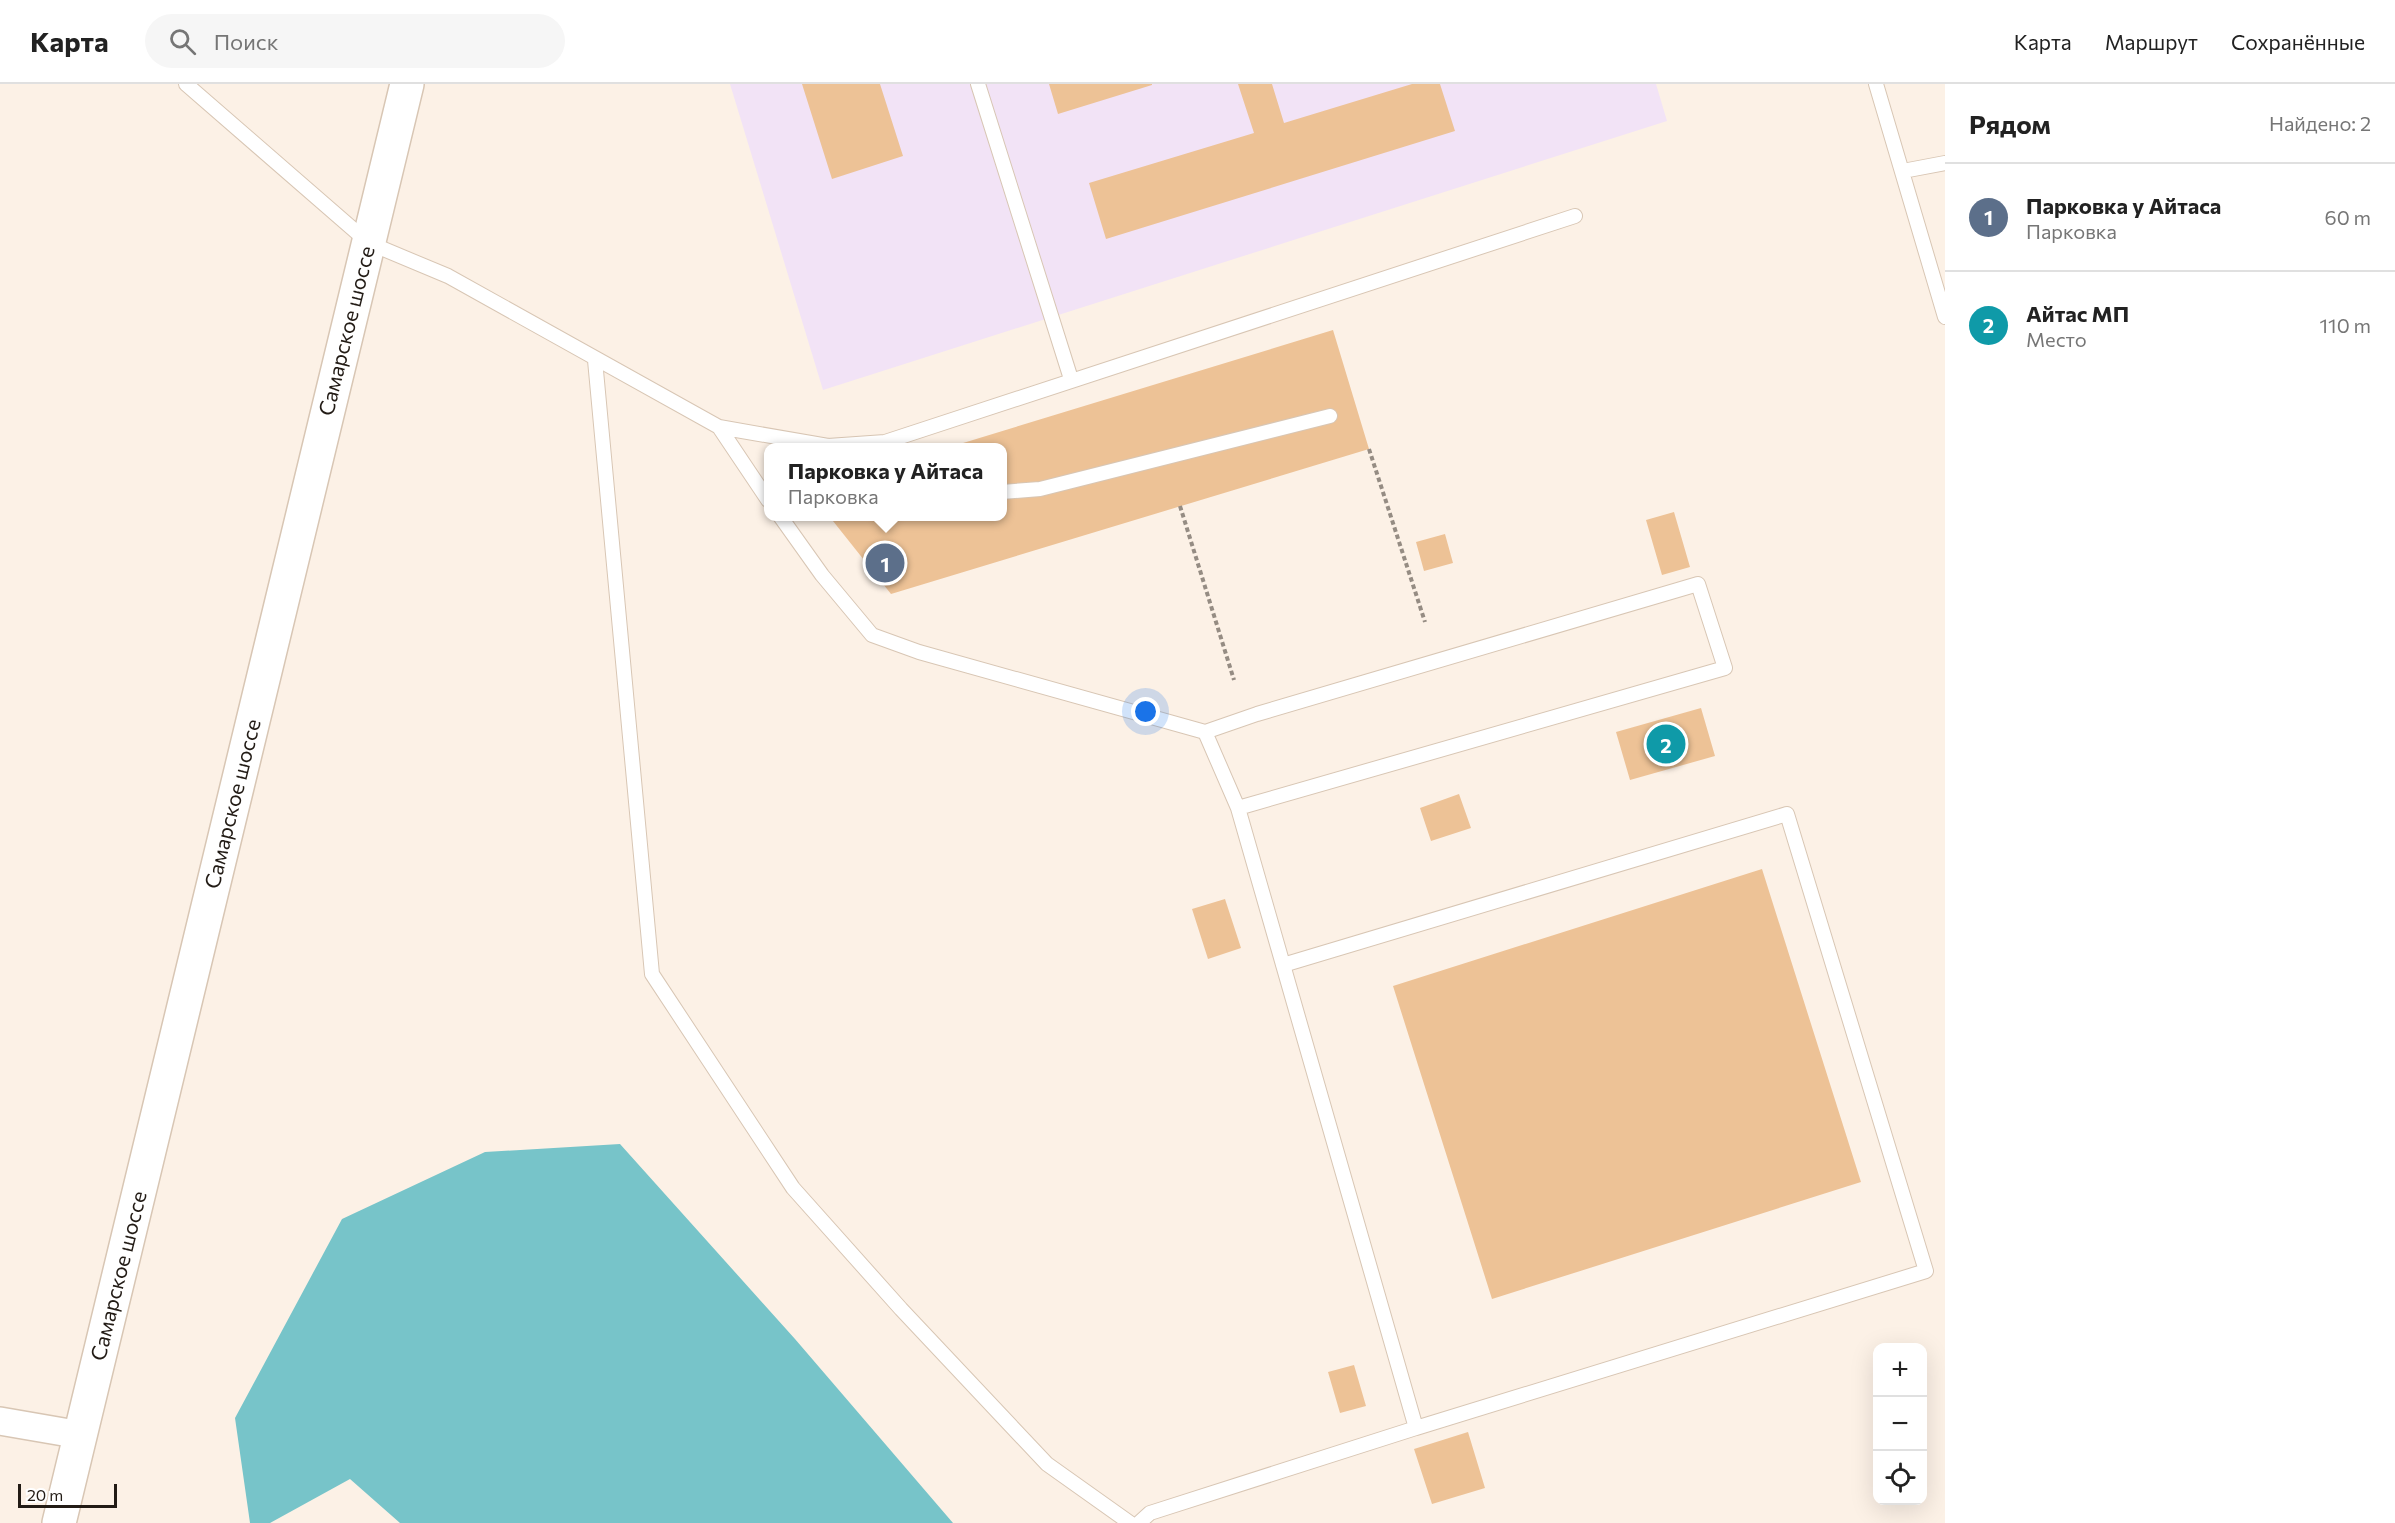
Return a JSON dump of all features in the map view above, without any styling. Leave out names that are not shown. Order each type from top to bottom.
[{"type":"street","name":"Самарское шоссе","points":[[59,1523],[407,84]]},
{"type":"street","points":[[0,1421],[81,1435]]},
{"type":"lane","points":[[186,84],[369,243],[448,276],[595,360],[719,427],[812,443]]},
{"type":"lane","points":[[978,84],[1071,379]]},
{"type":"lane","points":[[1876,84],[1945,317]]},
{"type":"lane","points":[[1902,171],[1945,163]]},
{"type":"lane","points":[[871,443],[885,442],[1071,379],[1575,216]]},
{"type":"lane","points":[[595,360],[652,974],[793,1188],[901,1309],[1047,1464],[1131,1523]]},
{"type":"lane","points":[[1007,492],[1040,489],[1330,417]]},
{"type":"lane","points":[[719,427],[764,494]]},
{"type":"lane","points":[[784,521],[822,575],[872,635],[919,652],[1205,732],[1269,710],[1698,584],[1725,668],[1238,808]]},
{"type":"lane","points":[[1205,732],[1238,808],[1416,1428]]},
{"type":"lane","points":[[1139,1523],[1150,1513],[1416,1428],[1926,1271],[1787,814],[1283,966]]},
{"type":"path","points":[[1369,449],[1425,622]]},
{"type":"path","points":[[1180,506],[1234,680]]},
{"type":"shaded area","points":[[730,84],[1656,84],[1667,121],[823,390]]},
{"type":"water","points":[[620,1144],[795,1339],[953,1523],[400,1523],[350,1479],[270,1523],[250,1523],[235,1418],[342,1219],[485,1152]]},
{"type":"building","points":[[802,84],[880,84],[903,156],[832,179]]},
{"type":"building","points":[[1049,84],[1152,84],[1152,85],[1058,114]]},
{"type":"building","points":[[1238,84],[1272,84],[1284,123],[1412,84],[1440,84],[1455,131],[1106,239],[1089,183],[1254,133]]},
{"type":"building","points":[[1333,330],[1369,449],[891,594],[833,521],[1007,521],[1007,443],[963,443]]},
{"type":"building","points":[[1674,512],[1690,567],[1662,575],[1646,520]]},
{"type":"building","points":[[1445,534],[1453,563],[1424,571],[1416,542]]},
{"type":"building","points":[[1701,708],[1715,756],[1630,780],[1616,732]]},
{"type":"building","points":[[1459,794],[1471,828],[1431,841],[1420,808]]},
{"type":"building","points":[[1762,869],[1861,1182],[1492,1299],[1393,986]]},
{"type":"building","points":[[1225,899],[1241,948],[1208,959],[1192,909]]},
{"type":"building","points":[[1354,1365],[1366,1406],[1340,1413],[1328,1372]]},
{"type":"building","points":[[1468,1432],[1485,1488],[1432,1504],[1414,1449]]},
{"type":"place","name":"Парковка у Айтаса","points":[[885,563]]},
{"type":"place","name":"Айтас МП","points":[[1666,744]]}]
